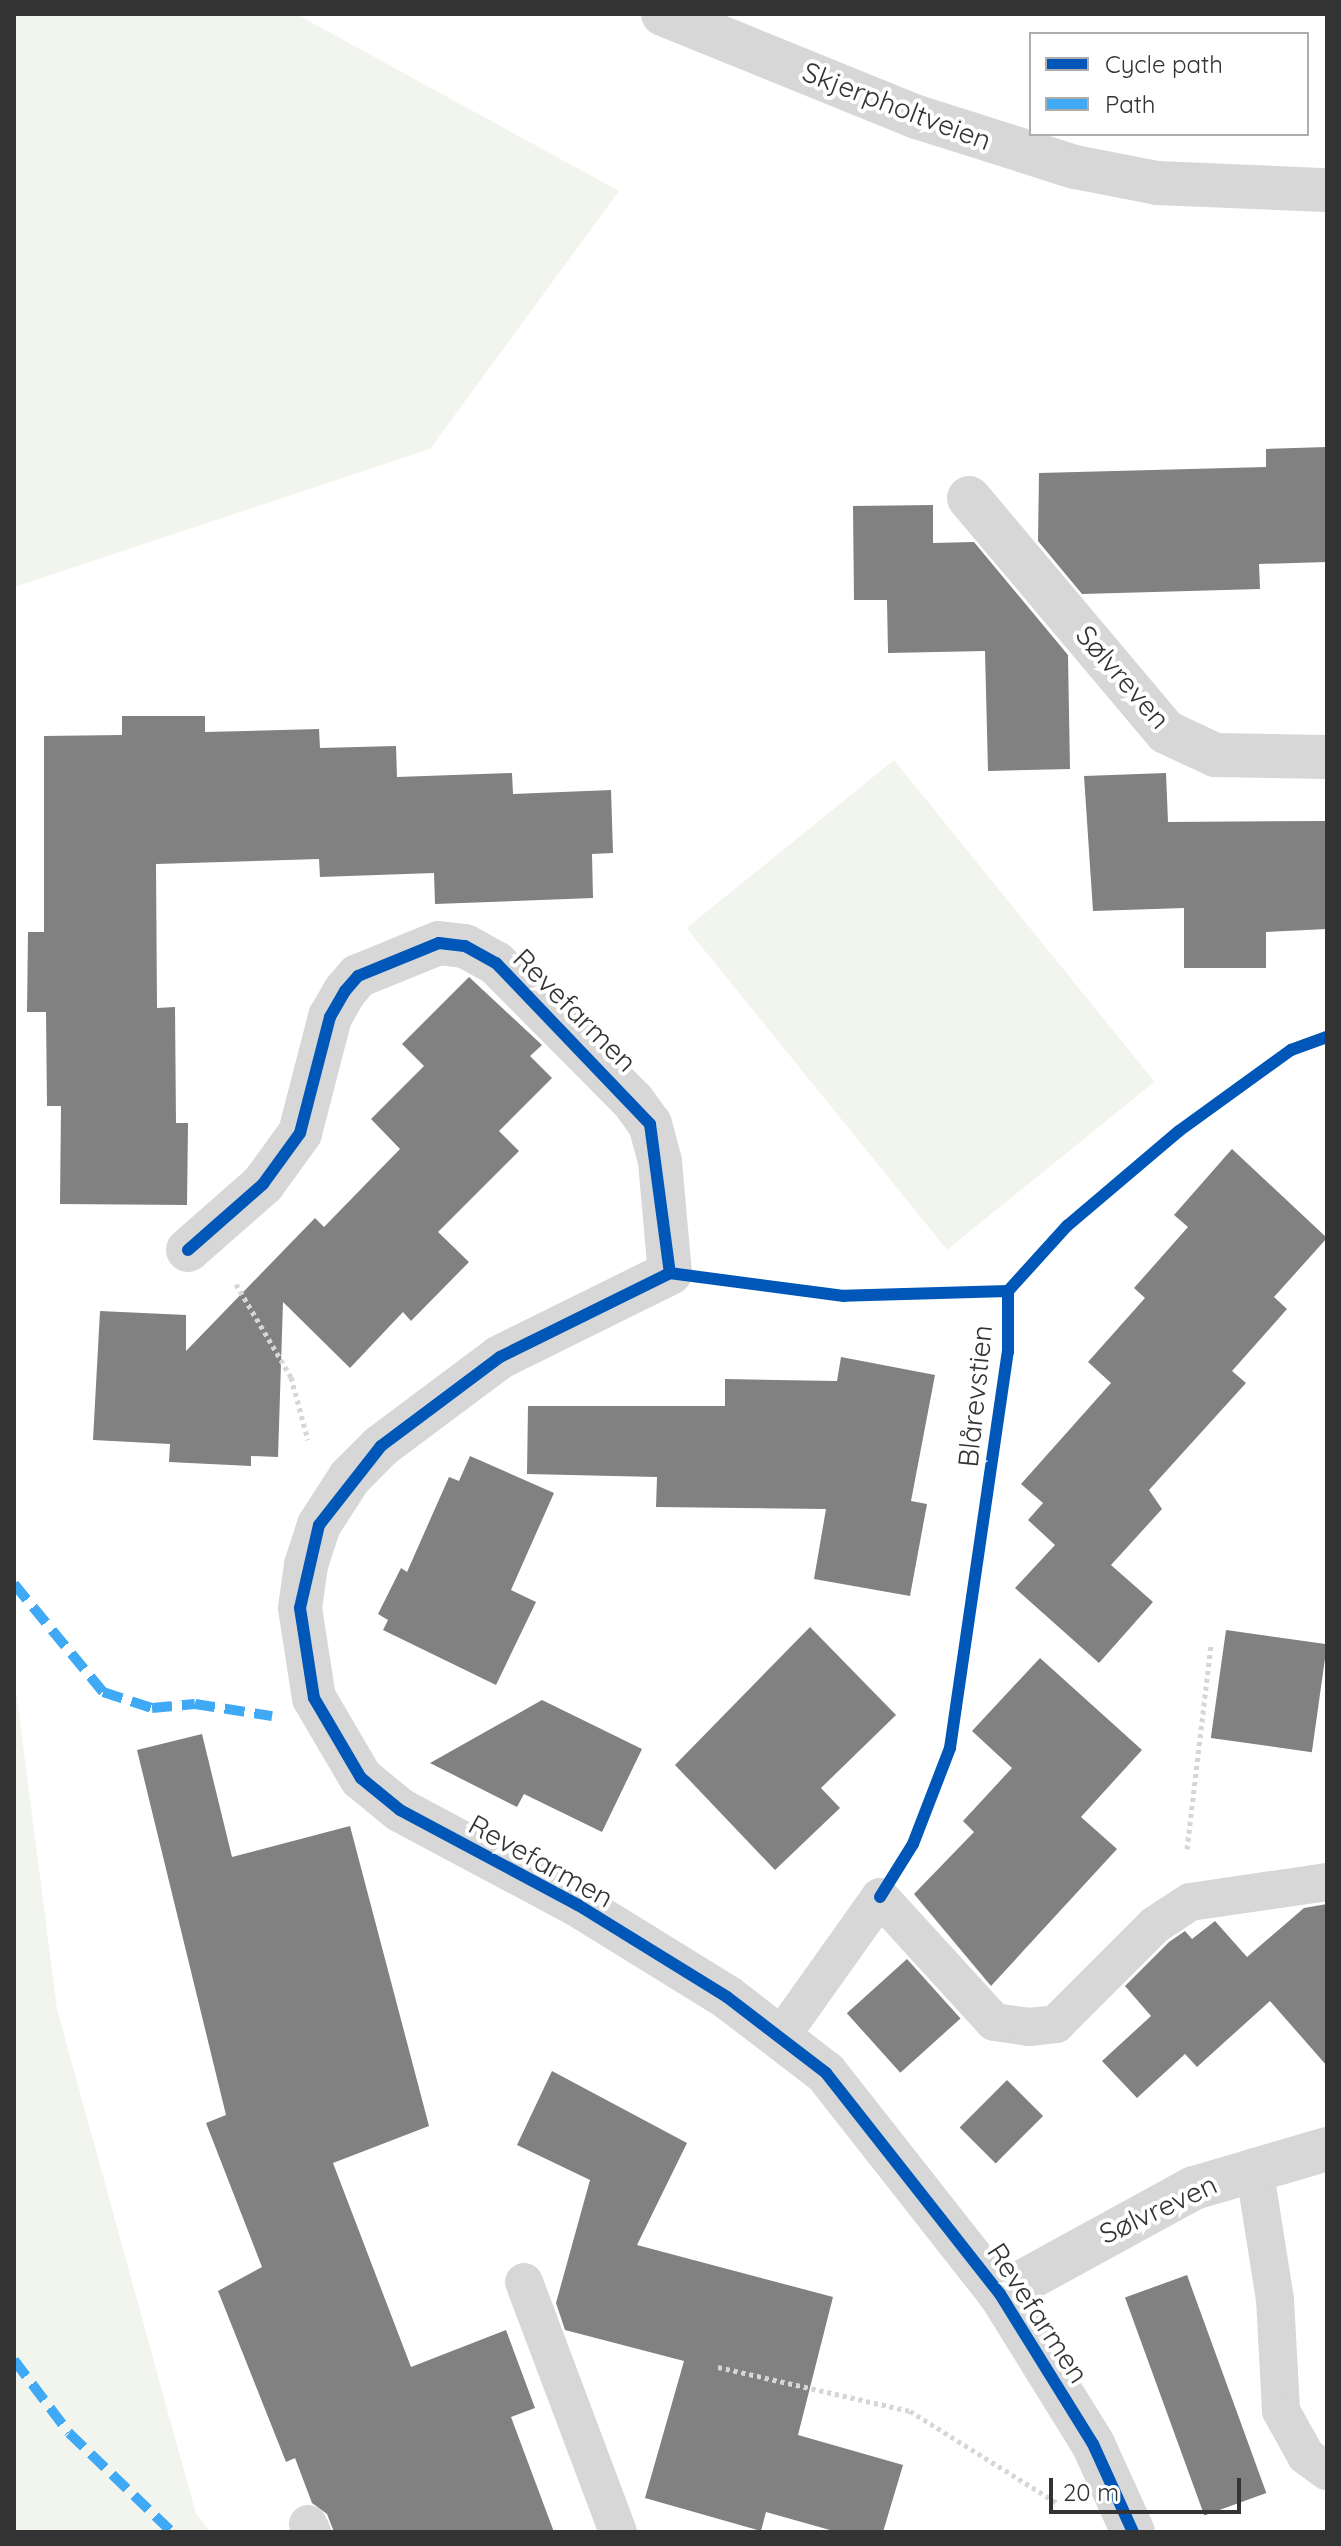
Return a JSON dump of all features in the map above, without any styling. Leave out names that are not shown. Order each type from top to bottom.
[{"type":"street","name":"Skjerpholtveien","points":[[663,14],[917,117],[1075,167],[1157,183],[1327,190]]},
{"type":"street","name":"Sølvreven","points":[[969,498],[1166,732],[1215,755],[1327,757]]},
{"type":"street","name":"Revefarmen","points":[[188,1250],[263,1184],[300,1133],[330,1017],[345,991],[358,976],[439,943],[465,946],[496,963],[633,1101],[650,1124],[660,1162],[670,1273],[500,1357],[381,1446],[319,1525],[300,1608],[306,1652],[330,1737],[361,1778],[400,1810],[578,1905],[782,2035],[874,2126],[1000,2294],[1114,2487],[1133,2532]]},
{"type":"street","name":"Sølvreven","points":[[1000,2294],[1108,2230],[1254,2167],[1327,2149]]},
{"type":"lane","points":[[782,2035],[880,1897],[994,2022],[1029,2027],[1056,2024],[1155,1925],[1190,1902],[1327,1882]]},
{"type":"lane","points":[[1254,2167],[1275,2299],[1281,2411],[1306,2456],[1327,2471]]},
{"type":"lane","points":[[524,2282],[618,2532]]},
{"type":"path","points":[[257,1316],[291,1377]]},
{"type":"path","points":[[1190,1902],[1187,1837],[1211,1646]]},
{"type":"path","points":[[718,2367],[910,2411],[1058,2503],[1080,2504],[1114,2487]]},
{"type":"shaded area","points":[[14,14],[296,14],[619,191],[430,449],[14,587]]},
{"type":"shaded area","points":[[894,760],[1155,1082],[947,1250],[687,928]]},
{"type":"shaded area","points":[[14,1675],[57,2009],[196,2514],[211,2532],[14,2532]]},
{"type":"building","points":[[1327,447],[1327,562],[1259,564],[1260,589],[1082,594],[1038,541],[1039,473],[1266,467],[1266,449]]},
{"type":"building","points":[[933,505],[933,543],[974,542],[1068,655],[1070,769],[988,771],[985,651],[888,653],[887,600],[854,600],[853,506]]},
{"type":"building","points":[[122,716],[205,716],[205,732],[319,729],[320,748],[396,746],[397,777],[512,773],[513,794],[611,790],[613,853],[592,854],[593,898],[435,904],[434,873],[320,877],[319,859],[156,864],[157,1008],[175,1007],[176,1123],[188,1123],[187,1205],[60,1204],[61,1106],[47,1106],[46,1012],[27,1012],[28,932],[44,932],[44,736],[122,735]]},
{"type":"building","points":[[1166,773],[1168,822],[1327,821],[1327,929],[1266,932],[1266,968],[1184,968],[1184,908],[1093,911],[1084,776]]},
{"type":"building","points":[[469,977],[542,1045],[530,1056],[552,1078],[499,1131],[519,1151],[438,1232],[469,1262],[411,1321],[403,1312],[350,1368],[283,1302],[278,1457],[251,1456],[251,1466],[169,1462],[170,1444],[93,1440],[100,1311],[186,1315],[186,1351],[315,1218],[324,1227],[400,1149],[371,1119],[424,1066],[402,1044]]},
{"type":"building","points":[[1232,1149],[1327,1238],[1274,1297],[1287,1309],[1232,1371],[1246,1383],[1149,1490],[1162,1509],[1111,1565],[1153,1602],[1099,1663],[1015,1588],[1055,1545],[1028,1520],[1043,1503],[1021,1484],[1111,1383],[1088,1362],[1145,1298],[1134,1288],[1188,1227],[1174,1215]]},
{"type":"building","points":[[841,1357],[935,1375],[911,1501],[927,1504],[910,1596],[814,1579],[826,1509],[656,1507],[657,1477],[527,1474],[528,1406],[725,1406],[725,1379],[837,1381]]},
{"type":"building","points":[[470,1456],[554,1493],[511,1590],[536,1602],[496,1685],[383,1630],[388,1620],[378,1614],[401,1568],[407,1572],[449,1477],[459,1481]]},
{"type":"building","points":[[810,1627],[896,1715],[821,1788],[840,1808],[775,1870],[675,1765]]},
{"type":"building","points":[[1226,1630],[1327,1644],[1312,1752],[1211,1738]]},
{"type":"building","points":[[1040,1658],[1142,1750],[1081,1817],[1117,1849],[991,1986],[914,1894],[974,1832],[963,1821],[1012,1768],[972,1731]]},
{"type":"building","points":[[542,1700],[642,1749],[602,1832],[524,1794],[517,1807],[430,1763]]},
{"type":"building","points":[[202,1734],[232,1857],[350,1826],[429,2126],[333,2163],[411,2367],[506,2330],[535,2408],[511,2417],[554,2532],[334,2532],[327,2514],[312,2503],[295,2458],[286,2462],[218,2291],[262,2267],[206,2123],[226,2115],[137,1750]]},
{"type":"building","points":[[1327,1904],[1327,2066],[1270,2001],[1197,2067],[1185,2054],[1137,2098],[1102,2061],[1151,2016],[1125,1986],[1169,1942],[1185,1931],[1192,1939],[1215,1921],[1247,1957],[1304,1908]]},
{"type":"building","points":[[907,1959],[961,2018],[900,2073],[847,2013]]},
{"type":"building","points":[[552,2071],[687,2143],[637,2245],[833,2297],[798,2435],[903,2465],[883,2532],[837,2532],[766,2512],[761,2531],[645,2498],[684,2361],[565,2330],[556,2303],[590,2180],[517,2145]]},
{"type":"building","points":[[1007,2080],[1043,2116],[996,2163],[960,2127]]},
{"type":"building","points":[[1187,2275],[1266,2493],[1204,2516],[1125,2298]]},
{"type":"marked path","points":[[14,1584],[103,1692],[152,1708],[195,1704],[272,1716]]},
{"type":"marked path","points":[[14,2360],[69,2433],[172,2532]]},
{"type":"cycle path","points":[[188,1250],[263,1184],[300,1133],[330,1017],[345,991],[358,976],[439,943],[465,946],[496,963],[650,1124],[670,1273]]},
{"type":"cycle path","name":"Blårevstien","points":[[880,1897],[913,1844],[950,1748],[1008,1352],[1008,1291],[1067,1226],[1179,1131],[1291,1050],[1327,1037]]},
{"type":"cycle path","points":[[1008,1291],[844,1296],[670,1273],[500,1357],[381,1446],[319,1525],[300,1608],[314,1698],[361,1778],[400,1810],[578,1905],[727,1997],[826,2073],[1000,2294],[1093,2444],[1133,2532]]}]
